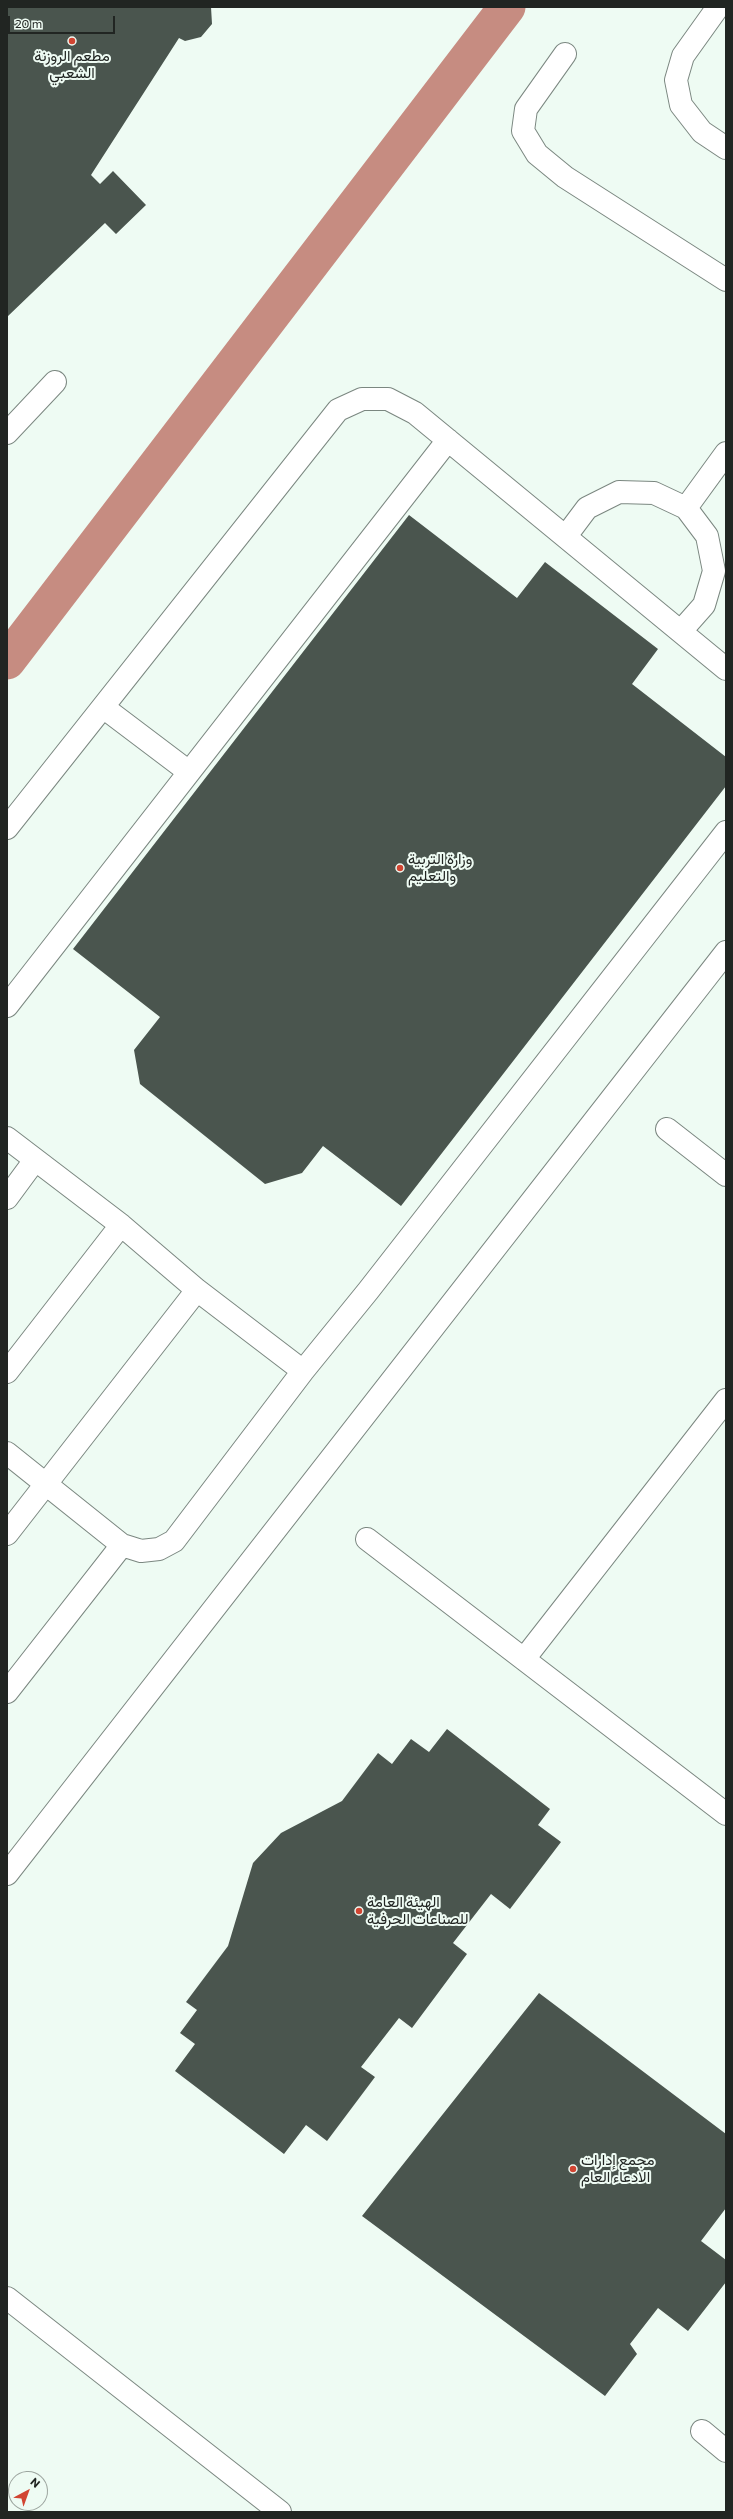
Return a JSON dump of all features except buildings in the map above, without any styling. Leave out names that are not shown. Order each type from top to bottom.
[{"type":"lane","points":[[718,7],[683,56],[676,80],[681,105],[702,132],[726,148]]},
{"type":"lane","points":[[565,54],[526,109],[523,131],[536,154],[564,177],[726,280]]},
{"type":"lane","points":[[7,433],[55,382]]},
{"type":"lane","points":[[7,828],[338,410],[362,399],[388,399],[415,413],[726,669]]},
{"type":"lane","points":[[7,1006],[448,440]]},
{"type":"lane","points":[[686,508],[726,453]]},
{"type":"lane","points":[[566,536],[587,508],[619,492],[654,493],[686,508],[707,536],[714,571],[704,606],[681,631]]},
{"type":"lane","points":[[103,707],[189,772]]},
{"type":"lane","points":[[7,1453],[122,1545],[141,1551],[159,1549],[174,1540],[303,1371],[368,1291],[726,832]]},
{"type":"lane","points":[[7,1874],[726,952]]},
{"type":"lane","points":[[667,1129],[726,1175]]},
{"type":"lane","points":[[7,1138],[121,1225],[197,1290],[303,1371]]},
{"type":"lane","points":[[7,1198],[35,1160]]},
{"type":"lane","points":[[7,1372],[121,1225]]},
{"type":"lane","points":[[7,1534],[197,1290]]},
{"type":"lane","points":[[524,1659],[726,1400]]},
{"type":"lane","points":[[366,1539],[726,1814]]},
{"type":"lane","points":[[7,1692],[122,1545]]},
{"type":"lane","points":[[7,2298],[280,2512]]},
{"type":"lane","points":[[702,2430],[726,2451]]},
{"type":"waterway","points":[[7,661],[507,7]]},
{"type":"place","name":"مطعم الروزنة الشعبي","points":[[72,41]]},
{"type":"place","name":"وزارة التربية والتعليم","points":[[400,868]]},
{"type":"place","name":"الهيئة العامة للصناعات الحرفية","points":[[359,1911]]},
{"type":"place","name":"مجمع إدارات الادعاء العام","points":[[573,2169]]}]
